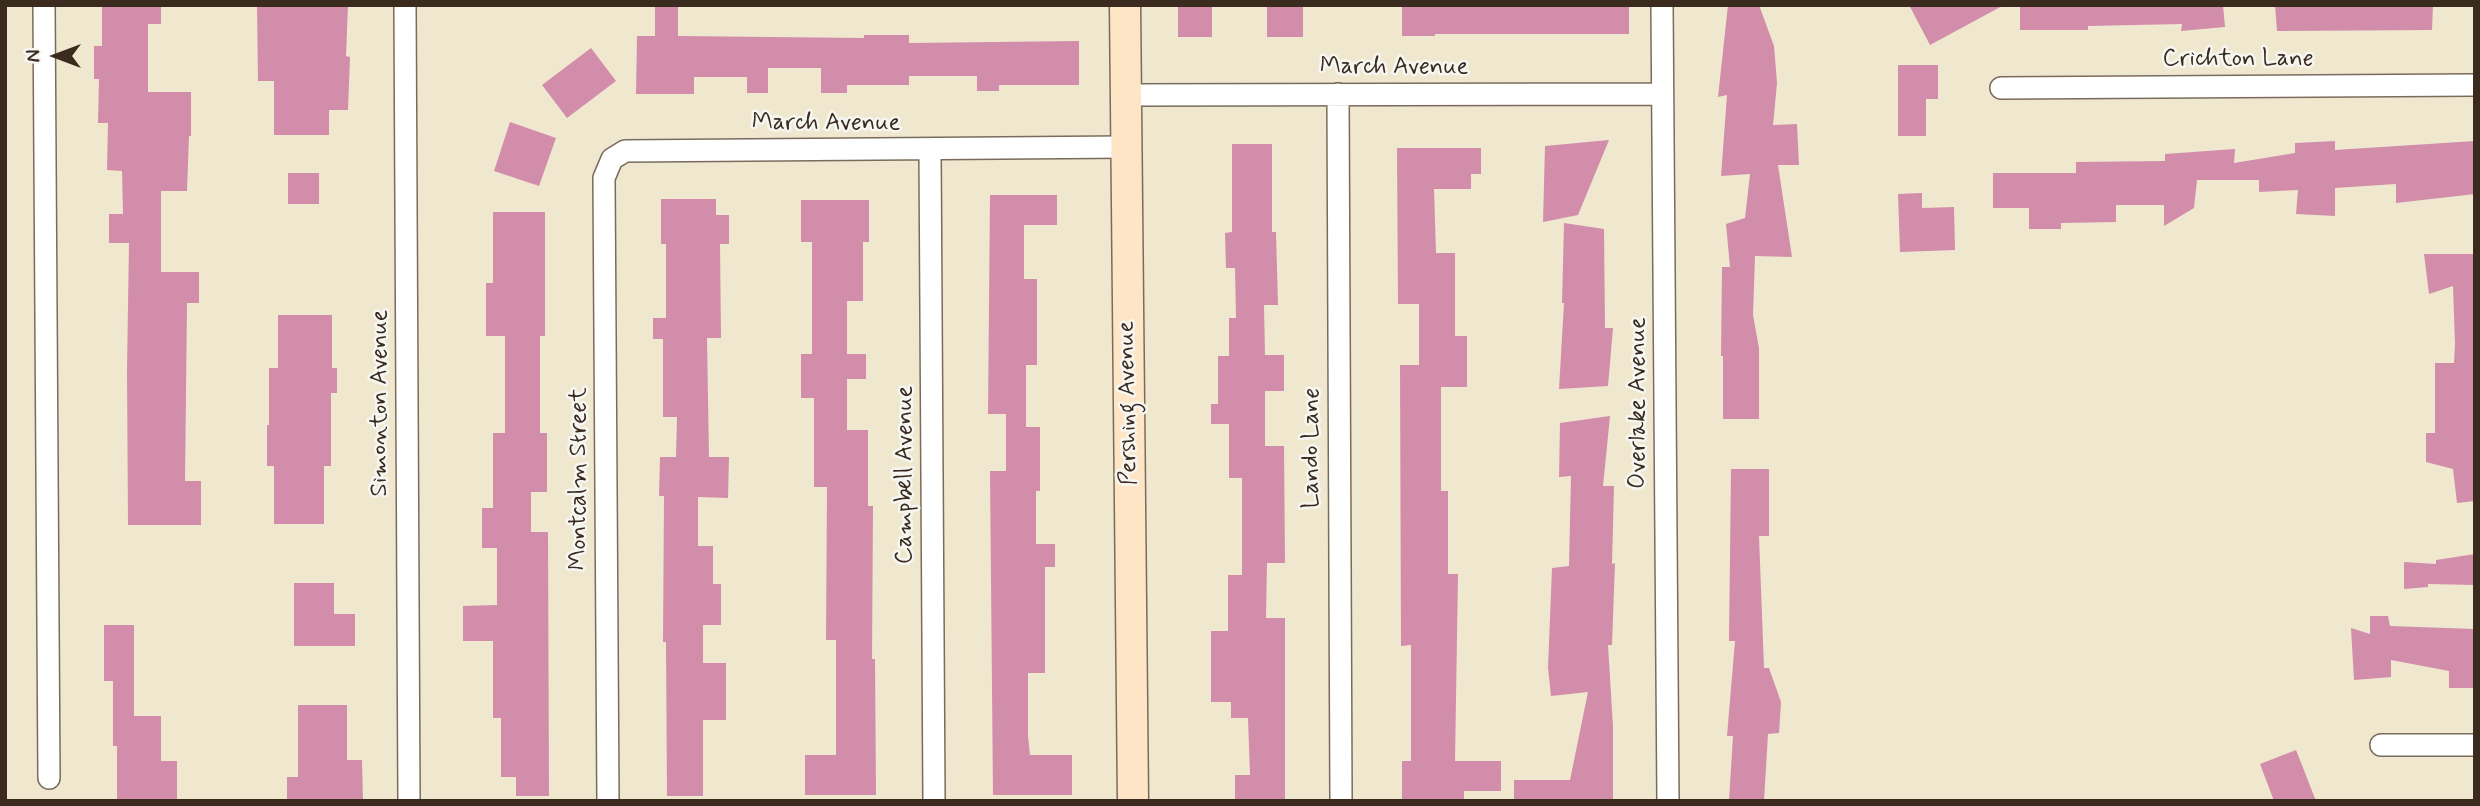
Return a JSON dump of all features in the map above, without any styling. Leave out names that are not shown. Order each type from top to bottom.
[{"type":"street","points":[[44,5],[49,778]]},
{"type":"street","name":"Simonton Avenue","points":[[405,5],[409,801]]},
{"type":"street","name":"Pershing Avenue","points":[[1125,5],[1133,801]]},
{"type":"street","name":"Overlake Avenue","points":[[1662,5],[1668,801]]},
{"type":"street","name":"Crichton Lane","points":[[2001,88],[2475,85]]},
{"type":"street","name":"Lando Lane","points":[[1338,94],[1341,801]]},
{"type":"street","name":"March Avenue","points":[[1126,95],[1662,94]]},
{"type":"street","name":"March Avenue","points":[[612,159],[625,151],[1127,147]]},
{"type":"street","name":"Campbell Avenue","points":[[930,149],[934,801]]},
{"type":"street","name":"Montcalm Street","points":[[608,801],[604,178],[612,159]]},
{"type":"street","points":[[2381,745],[2475,745]]},
{"type":"building","points":[[102,5],[161,5],[161,24],[148,24],[148,92],[191,92],[187,191],[161,191],[161,272],[199,272],[199,303],[187,303],[185,481],[201,481],[201,525],[128,525],[129,243],[109,243],[109,214],[123,214],[122,171],[107,170],[108,123],[98,123],[99,79],[94,79],[94,46],[102,46]]},
{"type":"building","points":[[257,5],[348,5],[348,110],[329,110],[329,135],[274,135],[274,81],[258,81]]},
{"type":"building","points":[[655,5],[678,5],[678,36],[864,38],[864,35],[909,35],[909,43],[1079,41],[1079,85],[999,85],[999,91],[977,91],[977,76],[909,76],[909,85],[847,85],[847,93],[821,93],[821,68],[768,68],[768,93],[747,93],[747,77],[694,77],[694,94],[636,94],[637,36],[655,36]]},
{"type":"building","points":[[1178,5],[1212,5],[1212,37],[1178,37]]},
{"type":"building","points":[[1267,5],[1303,5],[1303,37],[1267,37]]},
{"type":"building","points":[[1402,5],[1629,5],[1629,34],[1402,36]]},
{"type":"building","points":[[1728,5],[1759,5],[1774,46],[1777,83],[1773,125],[1797,124],[1799,165],[1778,165],[1792,257],[1755,256],[1753,315],[1759,348],[1759,419],[1723,419],[1722,267],[1730,267],[1726,224],[1745,218],[1750,174],[1721,176],[1727,95],[1718,97]]},
{"type":"building","points":[[1909,5],[2004,5],[1930,45]]},
{"type":"building","points":[[2020,5],[2223,5],[2225,27],[2181,31],[2182,24],[2088,26],[2088,30],[2020,30]]},
{"type":"building","points":[[2275,5],[2433,5],[2432,30],[2277,31]]},
{"type":"building","points":[[591,48],[616,81],[567,118],[542,85]]},
{"type":"building","points":[[1898,65],[1938,65],[1938,99],[1926,99],[1926,136],[1898,136]]},
{"type":"building","points":[[510,122],[556,138],[539,186],[494,171]]},
{"type":"building","points":[[1609,140],[1578,215],[1543,222],[1545,146]]},
{"type":"building","points":[[2335,141],[2335,150],[2475,141],[2475,194],[2396,203],[2396,184],[2335,188],[2335,216],[2296,214],[2298,190],[2259,192],[2259,180],[2197,180],[2194,208],[2164,226],[2164,205],[2116,205],[2116,222],[2061,223],[2061,229],[2029,229],[2029,208],[1993,208],[1993,173],[2076,173],[2076,162],[2165,161],[2165,154],[2235,149],[2234,163],[2295,153],[2295,143]]},
{"type":"building","points":[[1232,144],[1272,144],[1272,232],[1276,232],[1278,305],[1264,305],[1265,355],[1284,355],[1284,391],[1265,391],[1265,446],[1284,446],[1285,563],[1267,563],[1266,618],[1285,618],[1285,801],[1235,801],[1235,775],[1250,775],[1248,718],[1231,718],[1231,702],[1211,702],[1211,631],[1228,631],[1228,575],[1242,575],[1242,478],[1229,478],[1229,424],[1211,424],[1211,404],[1218,404],[1218,356],[1229,356],[1229,318],[1236,318],[1235,268],[1226,268],[1225,233],[1232,232]]},
{"type":"building","points":[[1397,148],[1481,148],[1481,174],[1471,174],[1471,189],[1434,189],[1436,253],[1455,253],[1455,336],[1467,336],[1467,387],[1441,387],[1441,491],[1448,491],[1448,574],[1458,574],[1455,761],[1501,761],[1501,791],[1464,791],[1464,801],[1402,801],[1402,761],[1411,761],[1411,645],[1401,646],[1400,365],[1419,365],[1419,304],[1398,304]]},
{"type":"building","points":[[288,173],[319,173],[319,204],[288,204]]},
{"type":"building","points":[[1922,193],[1922,208],[1954,207],[1955,250],[1900,252],[1898,194]]},
{"type":"building","points":[[990,195],[1057,195],[1057,225],[1024,225],[1024,279],[1037,279],[1037,365],[1026,365],[1026,427],[1040,427],[1040,491],[1036,491],[1036,544],[1055,544],[1055,567],[1045,567],[1045,673],[1028,673],[1028,736],[1030,755],[1072,755],[1072,795],[993,795],[990,471],[1006,471],[1006,414],[988,414]]},
{"type":"building","points":[[661,199],[716,199],[716,215],[729,215],[729,244],[720,244],[721,338],[707,338],[709,457],[729,457],[728,498],[698,497],[698,546],[713,546],[713,584],[721,584],[721,625],[703,625],[703,663],[726,663],[726,720],[703,720],[703,796],[667,796],[666,642],[663,642],[664,496],[659,496],[660,457],[676,457],[677,417],[663,417],[663,339],[653,339],[653,318],[666,318],[666,244],[661,244]]},
{"type":"building","points":[[801,200],[869,200],[869,242],[863,242],[863,301],[847,301],[847,354],[866,354],[866,379],[847,379],[847,430],[868,430],[868,506],[873,506],[872,659],[875,659],[876,795],[805,795],[805,755],[836,755],[836,640],[826,640],[827,487],[814,487],[814,398],[801,398],[801,354],[812,354],[812,242],[801,242]]},
{"type":"building","points":[[493,212],[545,212],[545,336],[540,336],[540,433],[547,433],[547,492],[531,492],[531,532],[548,532],[549,796],[516,796],[516,777],[501,777],[501,718],[493,718],[493,641],[463,641],[463,606],[497,605],[497,548],[482,548],[482,508],[493,508],[493,433],[505,433],[505,336],[486,336],[486,283],[493,283]]},
{"type":"building","points":[[1564,223],[1604,229],[1605,328],[1613,328],[1608,386],[1559,389],[1564,303]]},
{"type":"building","points":[[2424,254],[2475,254],[2475,501],[2457,503],[2453,469],[2426,462],[2426,433],[2435,433],[2435,363],[2454,363],[2455,344],[2453,286],[2429,294]]},
{"type":"building","points":[[278,315],[332,315],[332,368],[337,368],[337,393],[331,393],[331,466],[324,466],[324,524],[274,524],[274,466],[267,466],[267,425],[269,368],[278,368]]},
{"type":"building","points":[[1610,416],[1603,486],[1614,486],[1612,645],[1608,645],[1613,727],[1613,801],[1514,801],[1514,780],[1570,780],[1588,692],[1551,696],[1548,668],[1552,568],[1569,566],[1571,476],[1559,477],[1560,423]]},
{"type":"building","points":[[1731,469],[1769,469],[1769,536],[1759,536],[1764,668],[1769,668],[1781,702],[1779,733],[1768,734],[1764,801],[1729,801],[1733,736],[1727,736],[1735,641],[1729,641]]},
{"type":"building","points":[[2475,554],[2475,585],[2428,584],[2428,587],[2404,589],[2404,562],[2436,564],[2436,560]]},
{"type":"building","points":[[294,583],[334,583],[334,614],[355,614],[355,646],[294,646]]},
{"type":"building","points":[[2370,616],[2388,616],[2390,626],[2475,629],[2475,688],[2449,688],[2449,671],[2391,660],[2391,677],[2354,680],[2351,628],[2370,634]]},
{"type":"building","points":[[104,625],[134,625],[134,716],[161,716],[161,761],[177,761],[177,801],[117,801],[117,746],[113,746],[113,681],[104,681]]},
{"type":"building","points":[[298,705],[347,705],[347,760],[362,760],[363,801],[287,801],[287,777],[298,777]]},
{"type":"building","points":[[2296,750],[2316,801],[2274,801],[2260,764]]}]
